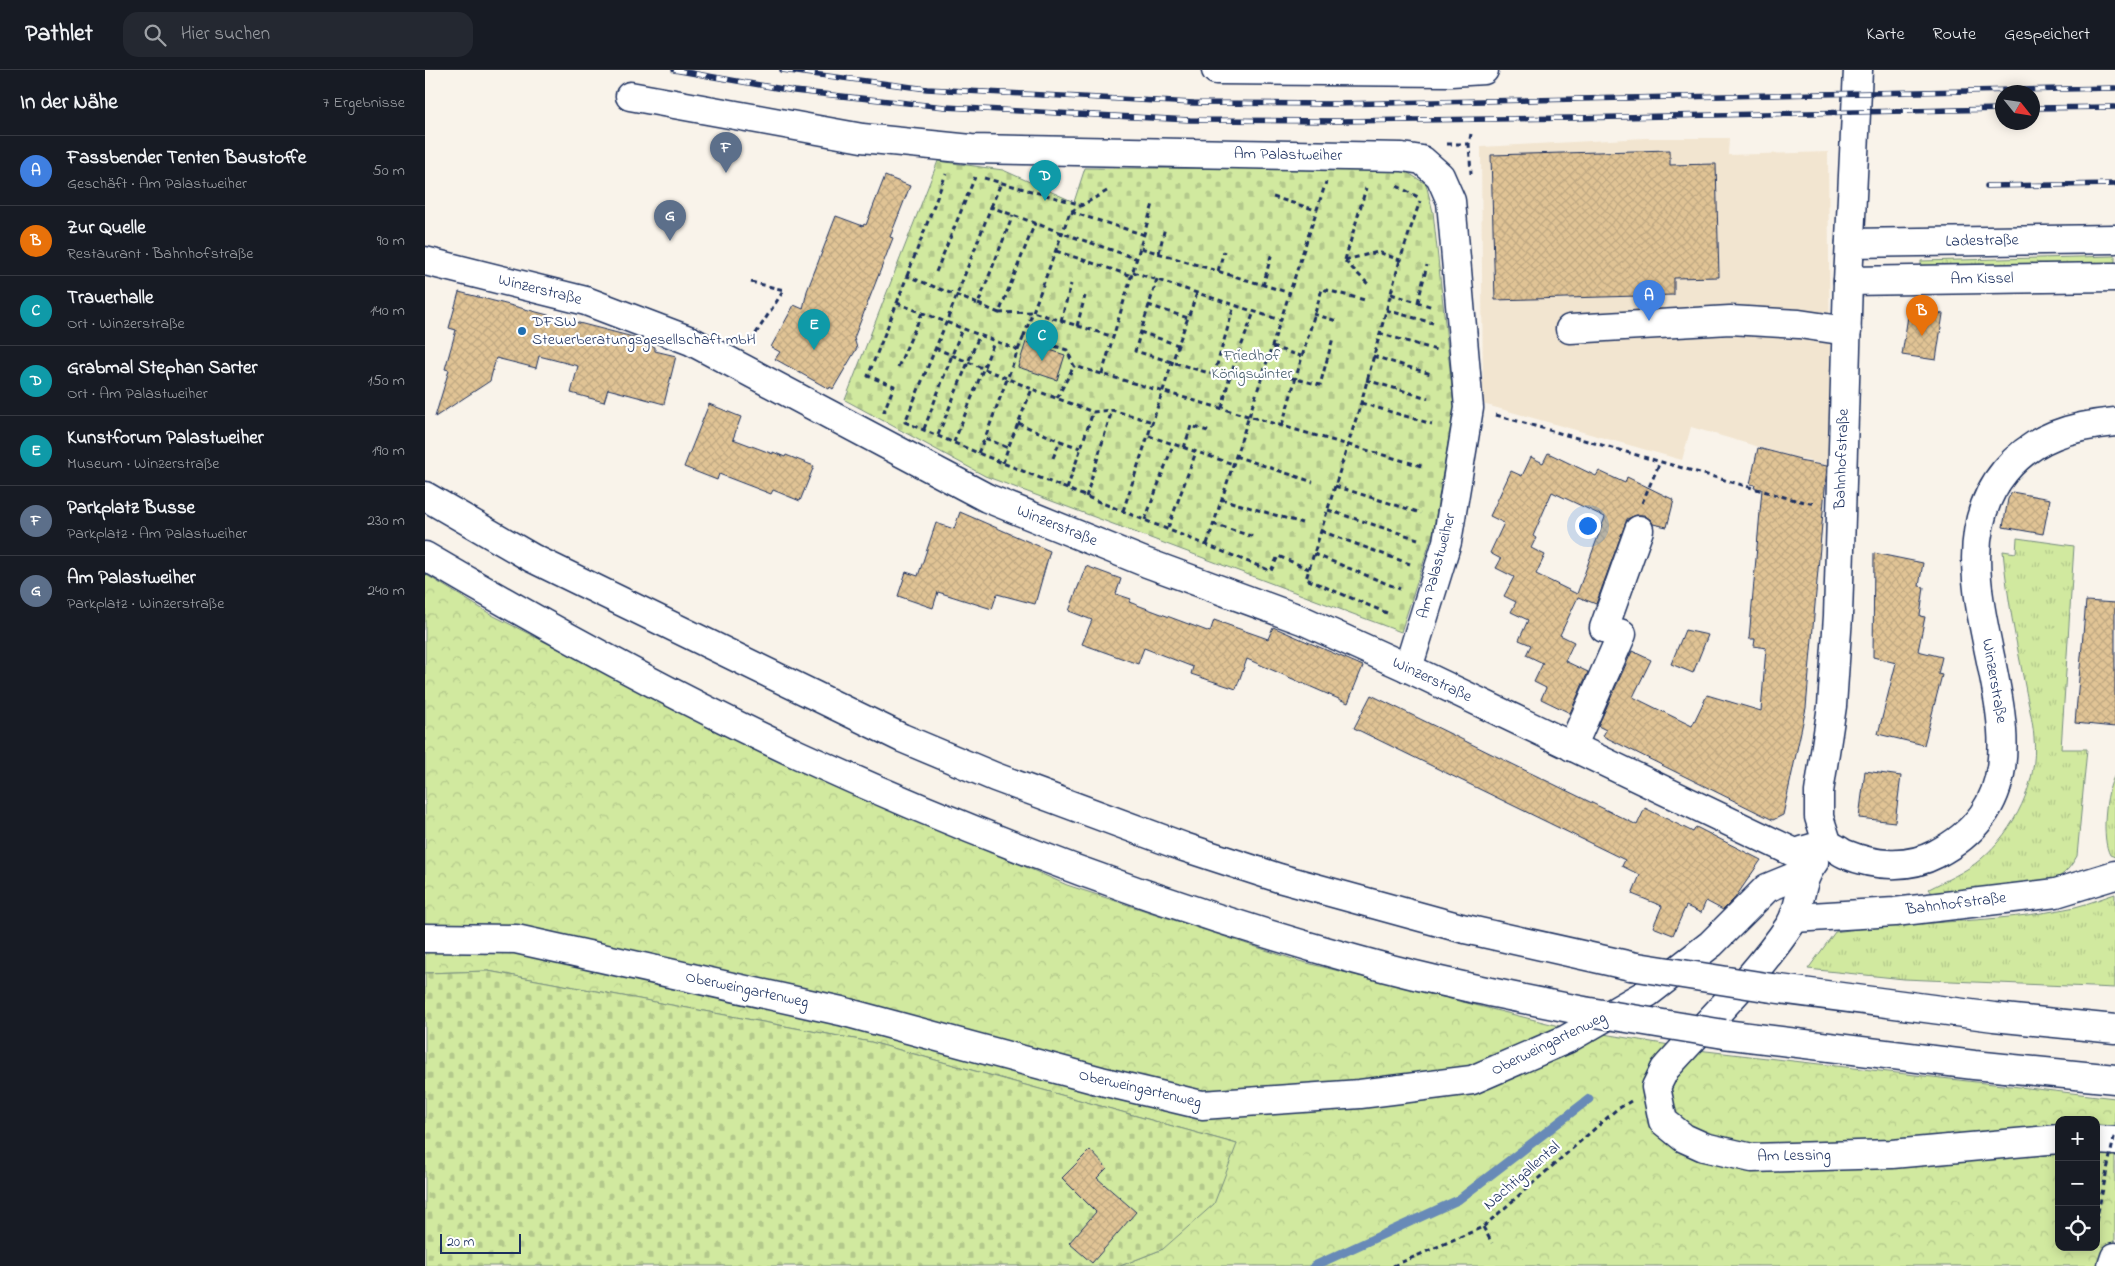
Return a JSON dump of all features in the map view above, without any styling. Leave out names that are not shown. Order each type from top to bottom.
[{"type":"main road","points":[[1216,70],[1451,72],[1484,70]]},
{"type":"main road","name":"Bahnhofstraße","points":[[1828,845],[1819,817],[1819,792],[1832,706],[1838,616],[1848,281],[1858,70]]},
{"type":"main road","name":"Am Palastweiher","points":[[630,96],[861,138],[971,149],[1402,157],[1422,160],[1440,176],[1451,201],[1469,408],[1447,542],[1408,668]]},
{"type":"main road","name":"Ladestraße","points":[[1850,243],[2115,239]]},
{"type":"main road","name":"Winzerstraße","points":[[425,261],[586,301],[691,341],[987,498],[1147,563],[1302,620],[1408,668],[1795,853],[1828,845],[1845,854],[1875,864],[1902,865],[1935,856],[1956,843],[1975,824],[1992,800],[2001,766],[2003,727],[1993,663],[1976,586],[1975,558],[1983,504],[1994,484],[2020,454],[2048,437],[2075,427],[2115,422]]},
{"type":"main road","name":"Am Kissel","points":[[1848,281],[2115,277]]},
{"type":"main road","points":[[1569,329],[1730,320],[1799,324],[1847,331]]},
{"type":"main road","points":[[425,496],[532,558],[902,738],[995,777],[1193,850],[1376,906],[1498,937],[1631,966],[1772,988],[1994,1017],[2115,1029]]},
{"type":"main road","points":[[1572,747],[1622,634],[1604,628],[1639,530]]},
{"type":"main road","points":[[425,556],[599,654],[713,713],[888,795],[1118,885],[1238,925],[1359,961],[1474,989],[1584,1011],[1724,1034],[1974,1065],[2115,1079]]},
{"type":"main road","points":[[1656,1087],[1665,1069],[1773,950],[1794,918],[1806,872],[1828,845]]},
{"type":"main road","name":"Oberweingartenweg","points":[[425,938],[516,939],[841,1011],[1101,1081],[1202,1104],[1360,1094],[1472,1080],[1567,1039],[1649,992],[1711,944],[1767,888],[1806,872]]},
{"type":"main road","name":"Bahnhofstraße","points":[[1794,918],[1895,912],[2056,893],[2115,874]]},
{"type":"main road","name":"Am Lessing","points":[[1656,1087],[1663,1121],[1684,1138],[1704,1147],[1753,1158],[1892,1154],[2055,1140]]},
{"type":"main road","points":[[2100,1140],[2115,1141]]},
{"type":"main road","points":[[2113,1266],[2115,1257]]},
{"type":"path","points":[[1441,144],[1469,144]]},
{"type":"path","points":[[891,415],[884,411],[894,386],[868,376],[948,169]]},
{"type":"path","points":[[966,174],[1083,205]]},
{"type":"path","points":[[936,272],[976,176]]},
{"type":"path","points":[[1207,544],[1327,179],[1317,178]]},
{"type":"path","points":[[905,422],[957,297],[1001,183]]},
{"type":"path","points":[[1387,613],[1306,579],[1361,403],[1400,260],[1421,198],[1397,185]]},
{"type":"path","points":[[1345,260],[1365,188]]},
{"type":"path","points":[[978,454],[1070,212],[1107,191]]},
{"type":"path","points":[[1273,197],[1316,210]]},
{"type":"path","points":[[1102,374],[1153,204]]},
{"type":"path","points":[[991,207],[1062,234],[1138,258]]},
{"type":"path","points":[[1070,212],[1145,235]]},
{"type":"path","points":[[978,304],[1013,215]]},
{"type":"path","points":[[999,313],[1035,223]]},
{"type":"path","points":[[1159,253],[1165,227]]},
{"type":"path","points":[[1141,248],[1263,286],[1289,292]]},
{"type":"path","points":[[1056,251],[1132,276]]},
{"type":"path","points":[[1218,272],[1224,251]]},
{"type":"path","points":[[1263,286],[1272,252]]},
{"type":"path","points":[[1345,260],[1378,252],[1400,260]]},
{"type":"path","points":[[1345,260],[1369,285]]},
{"type":"path","points":[[1417,302],[1427,265]]},
{"type":"path","points":[[1133,272],[1280,320]]},
{"type":"path","points":[[907,276],[999,313],[1033,312],[1114,337]]},
{"type":"path","points":[[1157,279],[1135,351],[1229,380]]},
{"type":"path","points":[[750,344],[784,290],[751,282]]},
{"type":"path","points":[[1061,321],[1071,284]]},
{"type":"path","points":[[1282,425],[1313,314],[1322,289],[1365,300]]},
{"type":"path","points":[[1123,512],[1197,293]]},
{"type":"path","points":[[1391,294],[1436,308]]},
{"type":"path","points":[[1077,326],[1085,296]]},
{"type":"path","points":[[897,303],[1018,350]]},
{"type":"path","points":[[1148,305],[1188,318]]},
{"type":"path","points":[[1214,375],[1234,306]]},
{"type":"path","points":[[1386,310],[1439,325]]},
{"type":"path","points":[[1222,408],[1229,380],[1254,312]]},
{"type":"path","points":[[898,367],[922,313]]},
{"type":"path","points":[[1313,314],[1337,321]]},
{"type":"path","points":[[924,429],[962,329]]},
{"type":"path","points":[[1140,332],[1178,345]]},
{"type":"path","points":[[1379,333],[1436,350]]},
{"type":"path","points":[[938,436],[979,336]]},
{"type":"path","points":[[1024,336],[1067,350],[1074,366]]},
{"type":"path","points":[[1264,371],[1320,385],[1333,338]]},
{"type":"path","points":[[954,442],[994,342]]},
{"type":"path","points":[[1272,347],[1301,356]]},
{"type":"path","points":[[935,348],[1007,380],[1093,412],[1112,410],[1153,422]]},
{"type":"path","points":[[1373,356],[1431,374]]},
{"type":"path","points":[[1074,366],[1425,467]]},
{"type":"path","points":[[1057,398],[1074,366]]},
{"type":"path","points":[[1366,380],[1428,398]]},
{"type":"path","points":[[1003,463],[1032,389]]},
{"type":"path","points":[[1361,403],[1432,424]]},
{"type":"path","points":[[1469,408],[1795,500],[1840,509]]},
{"type":"path","points":[[1086,497],[1112,410]]},
{"type":"path","points":[[1067,489],[1093,412]]},
{"type":"path","points":[[898,418],[978,454],[1168,528],[1271,571],[1277,556],[1309,569]]},
{"type":"path","points":[[1018,423],[1080,448]]},
{"type":"path","points":[[1184,448],[1191,426],[1211,432]]},
{"type":"path","points":[[1149,436],[1233,464]]},
{"type":"path","points":[[985,438],[1008,448]]},
{"type":"path","points":[[1053,458],[1060,441]]},
{"type":"path","points":[[1145,520],[1173,445]]},
{"type":"path","points":[[1168,528],[1195,452]]},
{"type":"path","points":[[1235,456],[1313,482]]},
{"type":"path","points":[[1639,530],[1635,519],[1660,462]]},
{"type":"path","points":[[1335,486],[1421,513]]},
{"type":"path","points":[[1221,500],[1301,523]]},
{"type":"path","points":[[1328,510],[1418,539]]},
{"type":"path","points":[[1213,524],[1254,537]]},
{"type":"path","points":[[1321,531],[1410,564]]},
{"type":"path","points":[[1314,554],[1400,589]]},
{"type":"path","name":"Nachtigallental","points":[[1393,1266],[1483,1227],[1616,1110],[1656,1087]]},
{"type":"path","points":[[2099,1206],[2115,1133]]},
{"type":"path","points":[[1483,1227],[1492,1243]]},
{"type":"shaded area","points":[[1646,138],[1729,138],[1728,155],[1828,152],[1831,466],[1800,459],[1691,427],[1682,460],[1483,404],[1481,147]]},
{"type":"green space","name":"Friedhof Königswinter","points":[[938,161],[1003,170],[1074,202],[1085,168],[1402,169],[1426,184],[1433,212],[1454,406],[1433,533],[1401,632],[985,476],[845,400]]},
{"type":"green space","points":[[2115,256],[2115,271],[1921,272],[1921,261]]},
{"type":"green space","points":[[2017,538],[2074,546],[2061,749],[2087,749],[2077,856],[2065,872],[2047,883],[1932,893],[1929,889],[1975,864],[1993,848],[2014,820],[2028,788],[2032,772],[2035,755],[2033,725],[2012,619],[2003,551],[2016,553]]},
{"type":"green space","points":[[425,574],[492,615],[747,745],[1067,885],[1299,961],[1567,1028],[1706,1051],[2115,1098],[2115,1266],[1120,1266],[1163,1249],[1237,1144],[871,1042],[488,971],[425,973]]},
{"type":"green space","points":[[2115,775],[2115,857],[2110,855],[2107,848],[2105,815],[2109,792]]},
{"type":"green space","points":[[2115,894],[2115,988],[1904,979],[1808,969],[1835,932],[2045,912],[2080,906]]},
{"type":"green space","points":[[488,971],[871,1042],[1237,1144],[1214,1204],[1163,1249],[1120,1266],[425,1266],[425,973]]},
{"type":"building","points":[[1670,150],[1670,165],[1716,164],[1719,277],[1674,278],[1674,295],[1495,300],[1491,155]]},
{"type":"building","points":[[885,176],[910,186],[890,237],[893,238],[854,338],[857,348],[833,389],[830,387],[829,389],[775,359],[780,352],[771,347],[794,305],[803,309],[807,291],[836,216],[863,226],[864,224],[866,225]]},
{"type":"building","points":[[459,292],[637,338],[637,340],[655,347],[655,351],[676,356],[664,404],[608,389],[604,402],[571,393],[578,366],[539,356],[536,368],[496,358],[490,381],[435,417],[449,370],[445,369],[456,330],[449,328]]},
{"type":"building","points":[[1915,310],[1943,314],[1936,360],[1902,355],[1908,316],[1915,317]]},
{"type":"building","points":[[1026,342],[1065,355],[1057,380],[1018,367]]},
{"type":"building","points":[[709,404],[741,417],[733,439],[773,454],[773,452],[785,457],[786,455],[814,466],[800,501],[773,490],[771,494],[719,474],[717,480],[684,467]]},
{"type":"building","points":[[1758,448],[1800,459],[1799,461],[1827,466],[1806,708],[1783,815],[1773,820],[1603,736],[1606,730],[1598,726],[1632,651],[1651,660],[1633,697],[1692,726],[1707,695],[1761,711],[1766,648],[1754,646],[1755,639],[1749,639],[1762,489],[1754,488],[1755,485],[1750,484]]},
{"type":"building","points":[[1548,453],[1596,476],[1599,471],[1625,483],[1627,477],[1674,500],[1667,527],[1653,524],[1644,515],[1636,515],[1627,519],[1596,604],[1578,597],[1560,635],[1574,642],[1565,661],[1588,672],[1570,713],[1541,699],[1546,688],[1534,682],[1543,663],[1526,655],[1531,645],[1519,640],[1528,620],[1511,612],[1516,602],[1504,596],[1514,577],[1496,568],[1501,559],[1490,553],[1504,523],[1490,516],[1511,471],[1522,476],[1531,457],[1543,463]],"holes":[[[1552,492],[1605,517],[1577,594],[1536,574],[1545,555],[1531,548],[1536,538],[1533,536]]]},
{"type":"building","points":[[2012,492],[2050,499],[2043,534],[2003,527],[2008,499]]},
{"type":"building","points":[[960,512],[1050,551],[1035,604],[997,594],[992,609],[938,592],[933,608],[898,596],[906,572],[918,576],[936,523],[954,529]]},
{"type":"building","points":[[1874,553],[1923,563],[1919,586],[1924,587],[1920,616],[1925,617],[1918,651],[1942,657],[1938,674],[1942,675],[1924,745],[1878,734],[1896,663],[1873,657]]},
{"type":"building","points":[[1086,566],[1121,579],[1116,594],[1131,599],[1129,602],[1210,632],[1214,620],[1268,639],[1273,627],[1363,666],[1348,703],[1247,659],[1236,689],[1191,674],[1193,667],[1144,648],[1138,664],[1082,644],[1092,620],[1069,611]]},
{"type":"building","points":[[2086,601],[2115,603],[2115,727],[2075,723]]},
{"type":"building","points":[[1685,630],[1708,635],[1693,673],[1671,664]]},
{"type":"building","points":[[1371,695],[1637,825],[1645,808],[1693,832],[1696,827],[1761,860],[1735,898],[1723,910],[1706,901],[1701,913],[1686,906],[1673,935],[1653,927],[1662,906],[1632,894],[1640,875],[1622,866],[1625,860],[1354,728]]},
{"type":"building","points":[[1865,771],[1901,776],[1895,822],[1859,818]]},
{"type":"building","points":[[1090,1150],[1107,1168],[1097,1178],[1136,1212],[1092,1263],[1069,1243],[1096,1212],[1062,1178]]},
{"type":"waterway","points":[[1314,1266],[1458,1200],[1589,1099]]},
{"type":"railway","points":[[674,70],[794,91],[945,107],[1190,120],[1339,121],[1574,118],[1995,109]]},
{"type":"railway","points":[[782,70],[927,89],[1194,103],[1334,104],[2115,88]]},
{"type":"railway","points":[[2040,108],[2115,107]]},
{"type":"railway","points":[[1987,186],[2115,184]]},
{"type":"place","name":"Parkplatz Busse","points":[[726,173]]},
{"type":"place","name":"Grabmal Stephan Sarter","points":[[1045,201]]},
{"type":"place","name":"Am Palastweiher","points":[[670,241]]},
{"type":"place","name":"Fassbender Tenten Baustoffe","points":[[1649,321]]},
{"type":"place","name":"DFSW Steuerberatungsgesellschaft mbH","points":[[522,331]]},
{"type":"place","name":"Zur Quelle","points":[[1922,336]]},
{"type":"place","name":"Kunstforum Palastweiher","points":[[814,350]]},
{"type":"place","name":"Trauerhalle","points":[[1042,361]]}]
